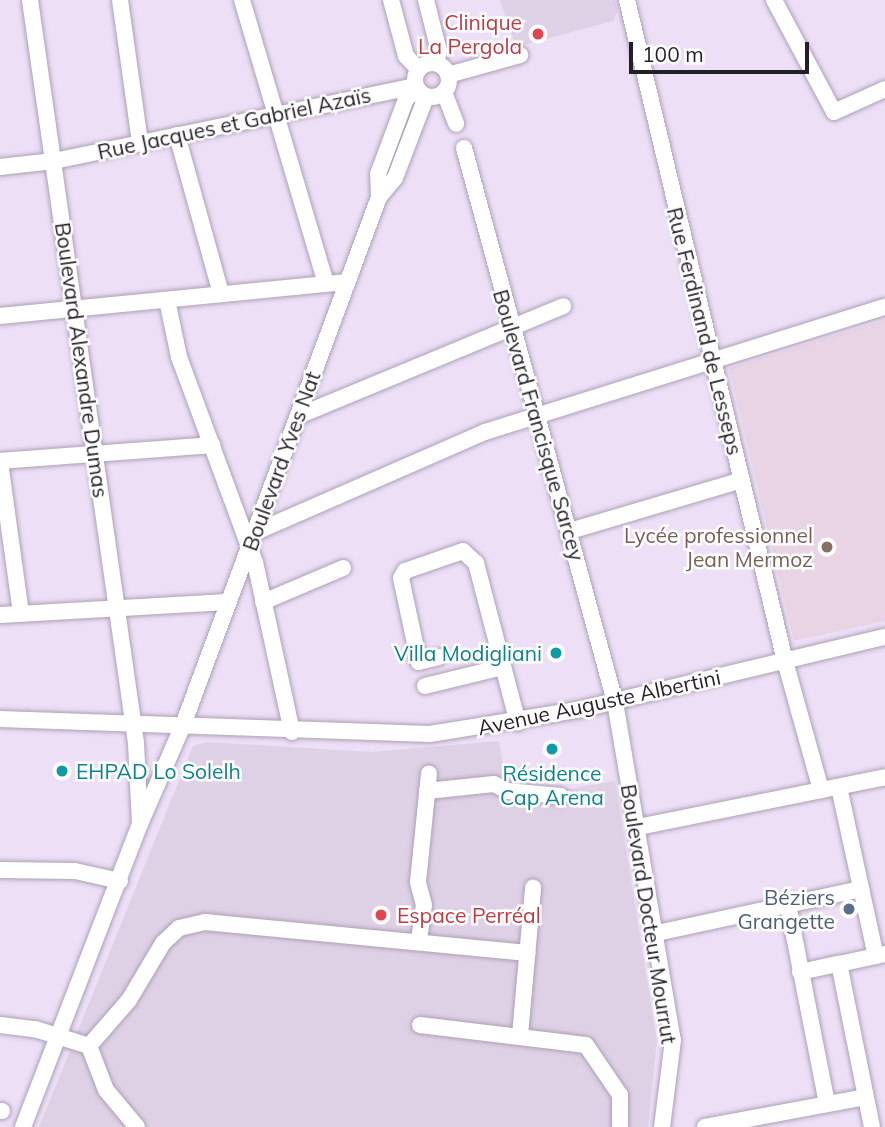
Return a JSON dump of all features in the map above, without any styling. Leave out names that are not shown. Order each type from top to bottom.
[{"type":"street","name":"Boulevard Alexandre Dumas","points":[[30,0],[133,720],[140,824]]},
{"type":"street","points":[[120,0],[140,143]]},
{"type":"street","points":[[242,0],[325,281]]},
{"type":"street","points":[[391,0],[406,56],[418,69],[436,63]]},
{"type":"street","points":[[426,0],[439,51],[436,63]]},
{"type":"street","name":"Rue Ferdinand de Lesseps","points":[[627,0],[785,661],[821,790]]},
{"type":"street","points":[[774,0],[834,111],[885,89]]},
{"type":"street","points":[[449,75],[520,55]]},
{"type":"street","points":[[436,63],[449,75]]},
{"type":"street","name":"Boulevard Yves Nat","points":[[23,1127],[140,824],[183,725],[379,197],[395,178],[419,91],[418,69]]},
{"type":"street","points":[[449,75],[444,92],[456,124]]},
{"type":"street","name":"Rue Jacques et Gabriel Azaïs","points":[[0,167],[54,161],[276,114],[419,91],[444,92]]},
{"type":"street","points":[[177,135],[221,294]]},
{"type":"street","name":"Boulevard Francisque Sarcey","points":[[464,148],[510,328],[570,531],[615,702]]},
{"type":"street","points":[[0,316],[325,281],[347,282]]},
{"type":"street","points":[[167,300],[179,357],[248,552],[255,562],[292,732]]},
{"type":"street","points":[[298,416],[563,306]]},
{"type":"street","points":[[256,532],[485,432],[537,418],[885,307]]},
{"type":"street","points":[[20,613],[0,462],[212,445]]},
{"type":"street","points":[[570,531],[742,480]]},
{"type":"street","points":[[439,657],[419,662],[401,578],[405,571],[460,551],[470,554],[476,563],[518,723]]},
{"type":"street","points":[[263,602],[343,568]]},
{"type":"street","points":[[0,615],[228,602]]},
{"type":"street","name":"Avenue Auguste Albertini","points":[[0,719],[133,720],[292,732],[430,734],[518,723],[885,637]]},
{"type":"street","points":[[425,687],[503,667]]},
{"type":"street","name":"Boulevard Docteur Mourrut","points":[[615,702],[657,933],[673,1040],[662,1127]]},
{"type":"street","points":[[638,827],[885,777]]},
{"type":"street","points":[[419,940],[424,905],[418,882],[428,783],[494,784],[507,791],[561,796]]},
{"type":"street","points":[[800,972],[880,956],[861,889],[839,787]]},
{"type":"street","points":[[0,870],[75,871],[120,881]]},
{"type":"street","points":[[520,1035],[533,888]]},
{"type":"street","points":[[657,933],[861,889]]},
{"type":"street","points":[[788,905],[827,1103]]},
{"type":"street","points":[[89,1046],[129,1000],[163,943],[179,928],[205,922],[419,940],[528,953]]},
{"type":"street","points":[[839,964],[872,1127]]},
{"type":"street","points":[[420,1025],[586,1045],[620,1095],[620,1127]]},
{"type":"street","points":[[0,1026],[34,1029],[89,1046]]},
{"type":"street","points":[[89,1046],[106,1090],[137,1127]]},
{"type":"street","points":[[705,1127],[865,1097]]},
{"type":"shaded area","name":"Clinique La Pergola","points":[[500,0],[615,0],[618,11],[613,21],[516,47]]},
{"type":"shaded area","name":"Lycée professionnel Jean Mermoz","points":[[885,320],[885,621],[794,641],[729,368]]},
{"type":"shaded area","name":"Espace Perréal","points":[[499,741],[504,773],[518,787],[557,791],[615,781],[657,1040],[648,1127],[39,1127],[193,746],[207,742],[371,752]]},
{"type":"place","name":"Clinique La Pergola","points":[[538,34]]},
{"type":"place","name":"Lycée professionnel Jean Mermoz","points":[[827,547]]},
{"type":"place","name":"Villa Modigliani","points":[[556,653]]},
{"type":"place","name":"Résidence Cap Arena","points":[[552,749]]},
{"type":"place","name":"EHPAD Lo Solelh","points":[[62,771]]},
{"type":"place","name":"Béziers Grangette","points":[[849,909]]},
{"type":"place","name":"Espace Perréal","points":[[381,915]]}]
